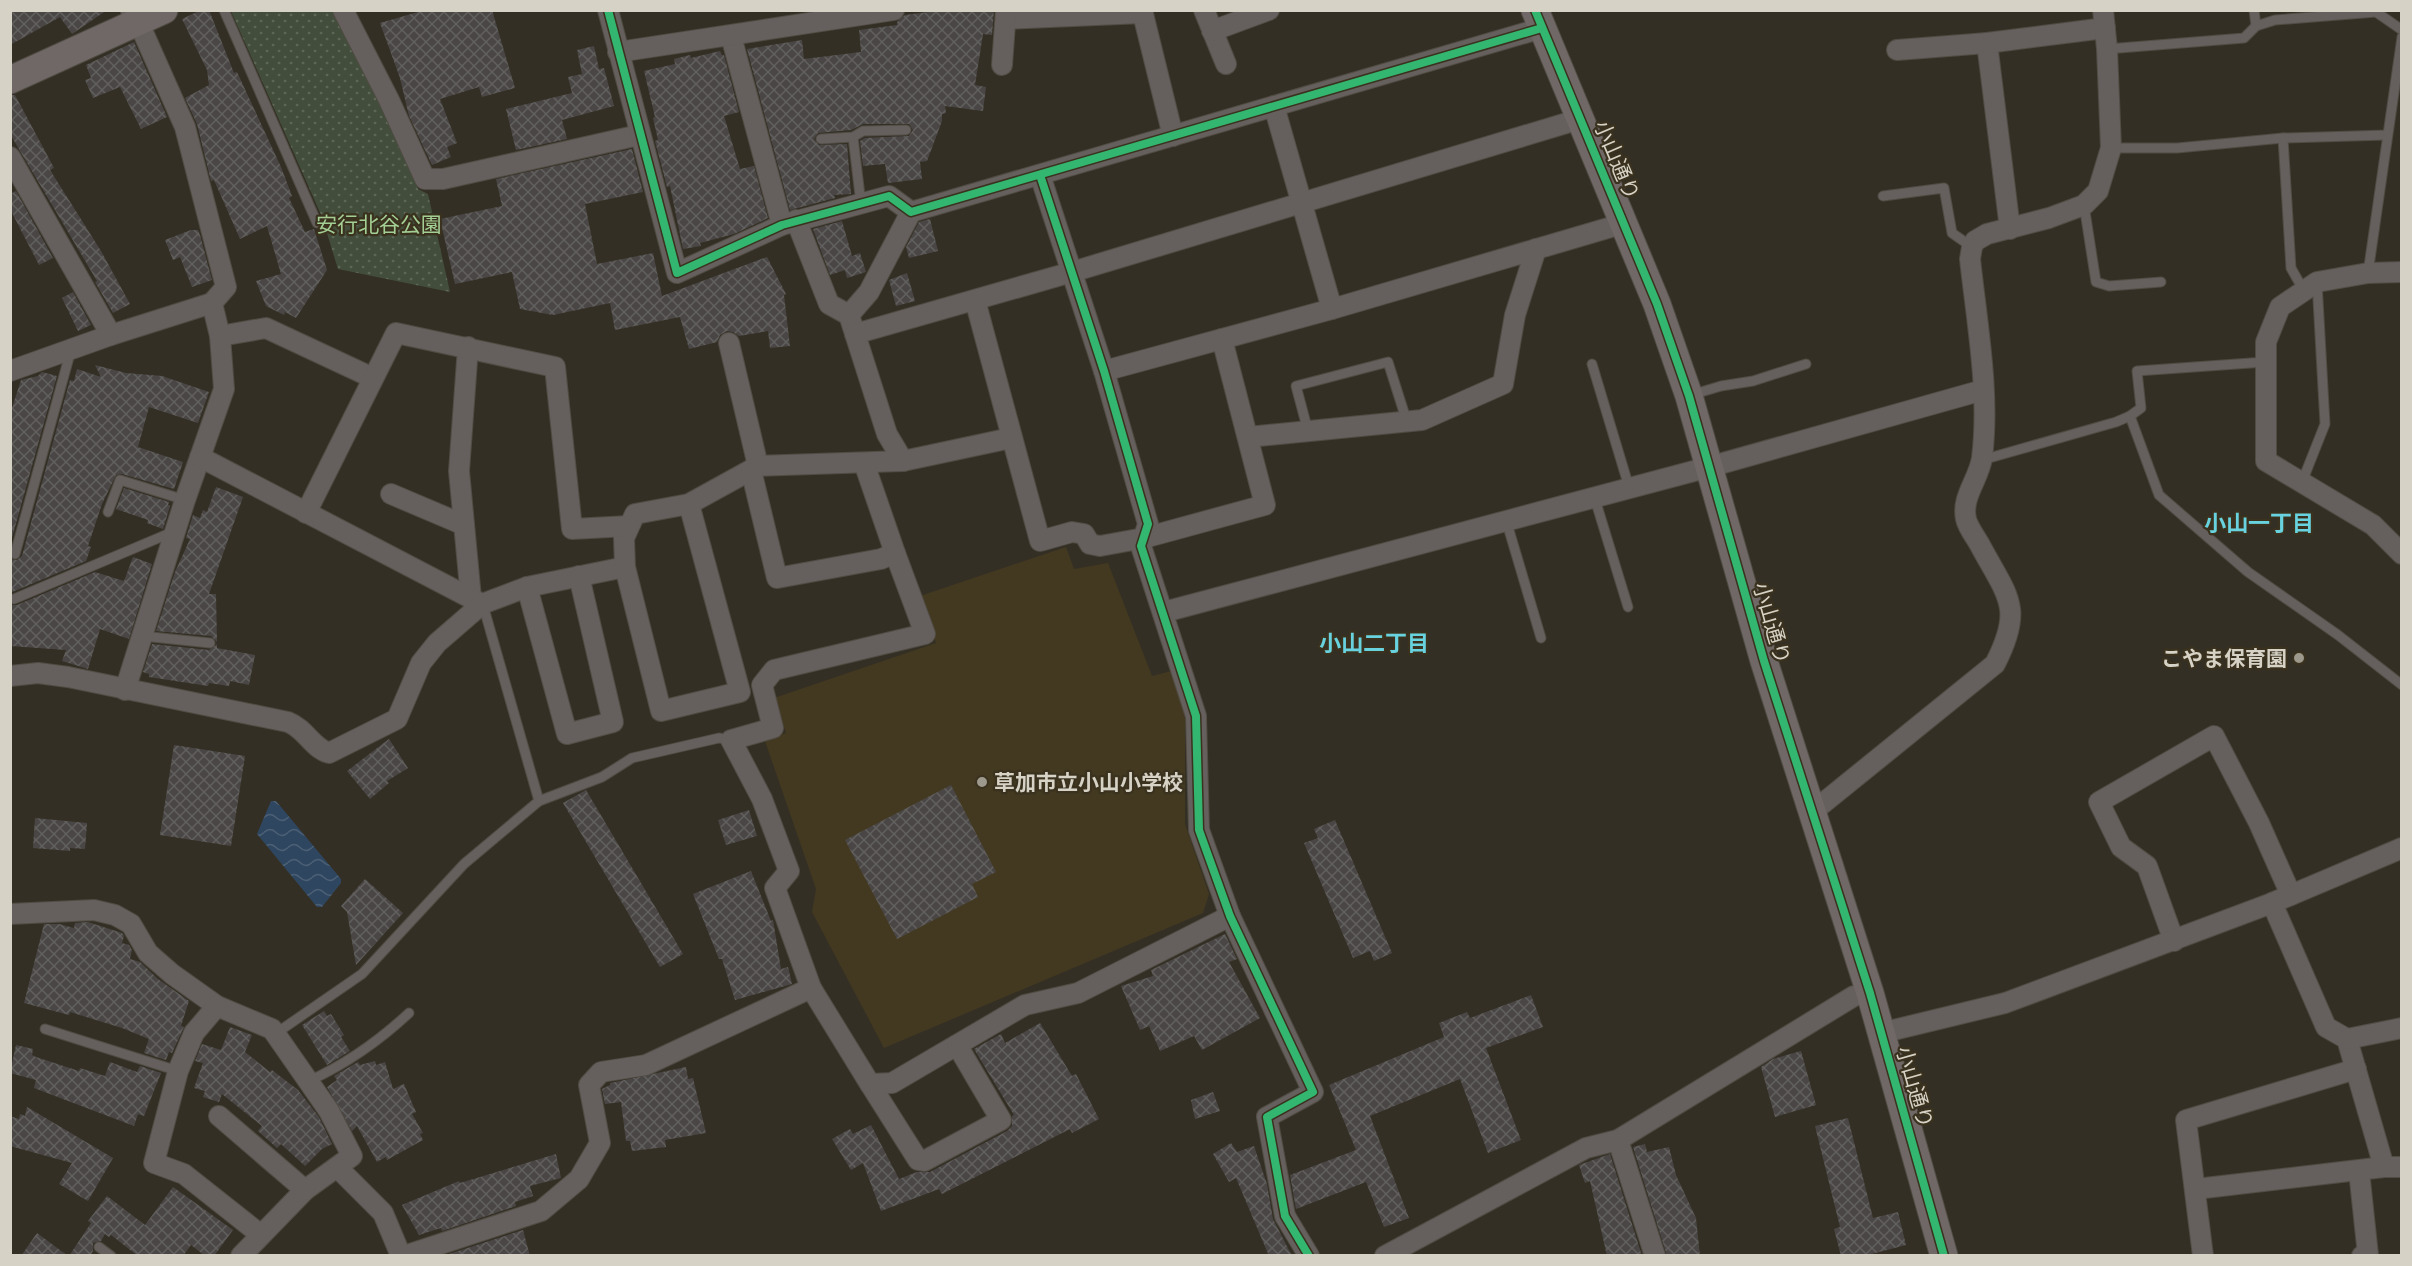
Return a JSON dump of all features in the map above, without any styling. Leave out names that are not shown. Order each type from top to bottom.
[{"type":"street","points":[[10,80],[134,16],[164,10]]},
{"type":"street","points":[[343,10],[389,100],[424,179],[443,179],[639,135]]},
{"type":"street","points":[[608,10],[639,135],[678,273],[789,223],[889,196],[911,212]]},
{"type":"street","points":[[618,52],[894,10]]},
{"type":"street","points":[[1204,10],[1226,64]]},
{"type":"street","points":[[1212,30],[1269,10]]},
{"type":"street","points":[[1002,65],[1006,15],[1143,12],[1173,136]]},
{"type":"street","points":[[10,371],[111,335],[212,303],[226,287],[185,127],[134,16]]},
{"type":"street","points":[[849,315],[869,292],[911,212],[1274,106],[1538,19]]},
{"type":"street","name":"小山通り","points":[[1538,19],[1658,304],[1689,396],[1764,661],[1870,993],[1944,1256]]},
{"type":"street","points":[[1811,813],[1995,664],[2004,646],[2011,621],[2011,601],[1966,520],[1966,499],[1982,460],[1983,390],[1970,258],[1972,247],[1975,241],[1987,234],[2049,218],[2084,205],[2098,191],[2111,148],[2104,19],[1987,43],[1897,50]]},
{"type":"street","points":[[731,36],[789,223],[829,304],[849,315],[887,434],[903,461]]},
{"type":"street","points":[[1987,43],[2010,229]]},
{"type":"street","points":[[1274,106],[1332,309]]},
{"type":"street","points":[[855,334],[1302,204],[1581,119]]},
{"type":"street","points":[[10,157],[111,335]]},
{"type":"street","points":[[1040,175],[1104,371],[1148,524],[1141,546],[1196,716],[1198,830],[1230,916],[1313,1092],[1267,1118],[1285,1216],[1309,1256]]},
{"type":"street","points":[[1104,371],[1332,309],[1625,223]]},
{"type":"street","points":[[1248,437],[1422,420],[1503,384],[1515,315],[1536,249]]},
{"type":"street","points":[[2402,272],[2368,273],[2311,287],[2280,307],[2266,342],[2265,362],[2266,461],[2373,525],[2402,554]]},
{"type":"street","points":[[975,300],[1040,542],[1072,532],[1084,534],[1090,544],[1100,546],[1144,538],[1266,505],[1222,339]]},
{"type":"street","points":[[125,690],[185,500],[224,389],[220,336],[212,303]]},
{"type":"street","points":[[220,336],[266,328],[373,378]]},
{"type":"street","points":[[306,513],[396,333],[555,367],[572,529],[629,526]]},
{"type":"street","points":[[729,343],[777,578],[881,559],[895,553]]},
{"type":"street","points":[[468,347],[459,471],[464,525],[476,600]]},
{"type":"street","points":[[1164,612],[1709,467],[1983,390]]},
{"type":"street","points":[[770,675],[754,679],[740,692],[661,711],[625,567],[624,538],[634,514],[689,504],[755,468],[903,461],[1011,438]]},
{"type":"street","points":[[200,457],[476,600]]},
{"type":"street","points":[[864,463],[925,634],[774,670],[762,685],[773,728],[731,740],[762,799],[789,871],[775,888],[811,988],[918,1160],[924,1161],[1001,1120],[957,1045]]},
{"type":"street","points":[[391,494],[464,525]]},
{"type":"street","points":[[689,504],[740,692]]},
{"type":"street","points":[[10,676],[38,673],[68,677],[288,722],[300,726],[320,750],[329,753],[398,719],[421,663],[476,600],[625,567]]},
{"type":"street","points":[[527,587],[567,734],[613,722],[579,576]]},
{"type":"street","points":[[2174,941],[2147,866],[2121,847],[2099,802],[2214,736],[2259,823],[2291,895]]},
{"type":"street","points":[[1881,1033],[2005,1003],[2272,903],[2402,848]]},
{"type":"street","points":[[2272,903],[2326,1027],[2347,1039],[2402,1028]]},
{"type":"street","points":[[10,914],[94,910],[115,915],[131,924],[148,953],[172,974],[217,1006],[272,1029],[309,1081],[329,1111],[351,1156],[305,1190],[241,1256]]},
{"type":"street","points":[[870,1084],[892,1083],[1025,1005],[1078,993],[1230,916]]},
{"type":"street","points":[[337,1167],[383,1213],[403,1256],[541,1211],[579,1179],[600,1143],[589,1085],[601,1072],[646,1065],[811,988]]},
{"type":"street","points":[[1385,1256],[1586,1148],[1618,1140],[1854,996],[1870,993]]},
{"type":"street","points":[[217,1006],[194,1033],[178,1071],[154,1163],[183,1173],[261,1235]]},
{"type":"street","points":[[2196,1189],[2393,1167],[2347,1039]]},
{"type":"street","points":[[2203,1256],[2186,1120],[2356,1069]]},
{"type":"street","points":[[219,1116],[305,1190]]},
{"type":"street","points":[[1618,1140],[1655,1256]]},
{"type":"street","points":[[2359,1170],[2368,1255],[2362,1256]]},
{"type":"lane","points":[[224,10],[317,223]]},
{"type":"lane","points":[[2254,10],[2256,26]]},
{"type":"lane","points":[[2107,49],[2244,38],[2256,26],[2275,20],[2376,12],[2385,14],[2402,30]]},
{"type":"lane","points":[[2368,273],[2402,37]]},
{"type":"lane","points":[[820,139],[853,137],[863,131],[906,130]]},
{"type":"lane","points":[[2111,148],[2177,148],[2283,138],[2387,135]]},
{"type":"lane","points":[[853,137],[861,204]]},
{"type":"lane","points":[[2283,138],[2291,268],[2311,287],[2325,424],[2302,482]]},
{"type":"lane","points":[[1883,196],[1944,188],[1952,233],[1972,247]]},
{"type":"lane","points":[[2084,205],[2096,282],[2109,286],[2161,282]]},
{"type":"lane","points":[[15,554],[71,350]]},
{"type":"lane","points":[[1308,431],[1296,386],[1388,362],[1407,422]]},
{"type":"lane","points":[[1982,460],[2130,416],[2141,408],[2137,371],[2265,362]]},
{"type":"lane","points":[[1592,364],[1629,487]]},
{"type":"lane","points":[[1689,396],[1721,386],[1753,381],[1806,364]]},
{"type":"lane","points":[[2130,416],[2159,495],[2248,572],[2338,635],[2402,685]]},
{"type":"lane","points":[[108,512],[120,480],[185,500]]},
{"type":"lane","points":[[1594,496],[1628,607]]},
{"type":"lane","points":[[1506,520],[1541,638]]},
{"type":"lane","points":[[14,599],[175,531]]},
{"type":"lane","points":[[476,600],[539,801]]},
{"type":"lane","points":[[142,636],[210,644]]},
{"type":"lane","points":[[275,1034],[362,974],[464,864],[539,801],[602,777],[632,758],[720,738],[731,740]]},
{"type":"lane","points":[[309,1081],[333,1070],[386,1034],[409,1013]]},
{"type":"lane","points":[[45,1029],[178,1071]]},
{"type":"lane","points":[[99,1247],[111,1256]]},
{"type":"shaded area","name":"草加市立小山小学校","points":[[1066,547],[1074,569],[1108,563],[1152,676],[1175,670],[1185,709],[1185,824],[1209,894],[1203,913],[884,1048],[812,912],[816,889],[765,741],[786,733],[774,698],[936,643],[920,596]]},
{"type":"green space","name":"安行北谷公園","points":[[231,11],[335,11],[393,127],[418,189],[428,194],[450,292],[338,269],[322,217]]},
{"type":"water","points":[[271,801],[276,801],[341,879],[341,883],[322,907],[317,907],[257,834]]},
{"type":"building","points":[[10,10],[107,10],[72,34],[60,17],[10,45]]},
{"type":"building","points":[[201,10],[209,10],[234,73],[237,72],[281,167],[292,196],[289,198],[305,232],[314,229],[327,270],[296,318],[266,306],[256,281],[281,274],[267,226],[240,239],[214,180],[211,181],[197,124],[185,98],[209,85],[207,70],[182,19]]},
{"type":"building","points":[[425,10],[492,10],[515,88],[482,97],[479,87],[440,99],[457,143],[447,147],[451,157],[432,165],[409,116],[400,78],[380,23]]},
{"type":"building","points":[[944,10],[994,10],[992,35],[983,34],[975,85],[986,87],[983,111],[945,106],[946,113],[942,114],[942,121],[927,161],[920,162],[922,179],[888,183],[885,164],[863,166],[860,141],[865,138],[909,136],[913,130],[909,124],[863,124],[851,130],[818,133],[814,139],[819,145],[847,144],[851,194],[834,195],[835,198],[790,210],[747,49],[802,40],[804,59],[861,52],[859,30],[897,25],[897,22],[905,15]]},
{"type":"building","points":[[134,42],[167,117],[141,129],[120,87],[93,98],[85,80],[91,78],[86,65]]},
{"type":"building","points":[[594,46],[599,69],[604,68],[614,106],[562,120],[567,139],[516,150],[506,109],[572,93],[568,77],[582,74],[577,50]]},
{"type":"building","points":[[720,51],[724,55],[739,112],[724,116],[740,169],[754,166],[768,218],[734,234],[700,243],[701,246],[683,249],[670,186],[667,187],[655,141],[658,140],[653,118],[655,117],[644,71],[675,64],[674,59],[690,55],[691,58]]},
{"type":"building","points":[[10,95],[15,95],[54,168],[50,170],[101,251],[130,304],[113,313],[95,282],[97,281],[10,134]]},
{"type":"building","points":[[632,149],[643,192],[585,204],[597,264],[653,253],[662,296],[767,257],[786,294],[784,295],[790,346],[770,348],[768,331],[739,336],[727,331],[720,335],[717,342],[689,349],[680,317],[615,330],[610,303],[553,315],[520,309],[512,272],[455,284],[440,219],[502,206],[496,179]]},
{"type":"building","points":[[16,191],[53,258],[39,265],[10,209],[10,194]]},
{"type":"building","points":[[930,219],[938,251],[909,258],[906,247],[919,222]]},
{"type":"building","points":[[842,221],[852,256],[860,253],[866,272],[847,278],[845,270],[830,275],[813,229]]},
{"type":"building","points":[[191,230],[198,230],[212,280],[192,287],[180,257],[173,260],[165,240]]},
{"type":"building","points":[[907,273],[915,301],[896,306],[889,280]]},
{"type":"building","points":[[73,292],[91,325],[78,331],[62,298]]},
{"type":"building","points":[[95,365],[126,373],[162,376],[209,392],[198,423],[149,407],[138,447],[183,462],[174,489],[122,474],[116,475],[102,504],[88,546],[91,547],[86,561],[10,593],[10,559],[17,560],[22,556],[70,380],[74,381],[77,369],[101,377]]},
{"type":"building","points":[[42,372],[57,376],[10,545],[10,414],[21,380],[38,376]]},
{"type":"building","points":[[216,487],[243,497],[209,594],[216,594],[217,642],[211,636],[156,631],[175,572],[190,539],[186,538],[193,515],[200,518],[203,510],[207,512]]},
{"type":"building","points":[[124,488],[169,502],[170,506],[163,529],[147,523],[148,520],[116,509]]},
{"type":"building","points":[[133,557],[152,564],[129,639],[100,629],[88,669],[62,661],[66,650],[10,646],[10,605],[17,605],[95,572],[124,581]]},
{"type":"building","points":[[152,644],[209,650],[217,644],[217,648],[255,655],[249,685],[230,681],[229,686],[209,683],[208,686],[149,677],[149,674],[143,672]]},
{"type":"building","points":[[389,739],[408,768],[387,781],[389,783],[370,799],[347,771]]},
{"type":"building","points":[[174,745],[245,756],[231,846],[160,835]]},
{"type":"building","points":[[951,785],[996,872],[972,884],[978,897],[897,939],[845,840]]},
{"type":"building","points":[[586,790],[683,954],[660,967],[563,803]]},
{"type":"building","points":[[749,810],[757,836],[726,845],[718,820]]},
{"type":"building","points":[[35,818],[87,823],[85,849],[70,848],[70,851],[33,848]]},
{"type":"building","points":[[1335,820],[1392,953],[1374,961],[1370,951],[1353,958],[1304,843],[1318,838],[1314,829]]},
{"type":"building","points":[[751,871],[771,921],[773,920],[781,969],[788,967],[792,984],[735,1000],[722,959],[719,959],[693,894]]},
{"type":"building","points":[[365,879],[403,913],[356,965],[347,912],[341,906]]},
{"type":"building","points":[[88,922],[122,933],[124,936],[122,943],[129,945],[132,950],[130,959],[140,962],[158,979],[189,1001],[181,1026],[184,1027],[172,1053],[169,1052],[166,1060],[144,1053],[149,1039],[122,1028],[70,1012],[69,1015],[24,1003],[44,924],[59,924],[74,928],[75,923]]},
{"type":"building","points":[[1225,934],[1237,959],[1229,962],[1260,1018],[1202,1050],[1194,1036],[1160,1051],[1149,1026],[1140,1030],[1121,986],[1153,976],[1151,970]]},
{"type":"building","points":[[1531,995],[1543,1027],[1486,1048],[1521,1140],[1488,1153],[1460,1079],[1370,1116],[1409,1218],[1384,1227],[1366,1182],[1296,1209],[1290,1175],[1356,1150],[1329,1085],[1444,1037],[1439,1023],[1467,1012],[1470,1018]]},
{"type":"building","points":[[324,1011],[327,1016],[331,1014],[344,1035],[341,1037],[350,1051],[327,1065],[302,1025]]},
{"type":"building","points":[[1040,1023],[1072,1076],[1076,1074],[1099,1119],[1072,1133],[1070,1129],[942,1194],[939,1189],[881,1211],[863,1163],[851,1170],[832,1139],[850,1129],[853,1134],[871,1125],[899,1179],[917,1172],[930,1172],[1007,1131],[1012,1126],[1014,1115],[974,1049],[1001,1034],[1005,1043]]},
{"type":"building","points":[[230,1027],[252,1035],[245,1052],[298,1090],[319,1117],[332,1144],[322,1149],[305,1166],[281,1144],[277,1148],[258,1131],[262,1126],[222,1094],[219,1102],[203,1097],[205,1091],[194,1088],[203,1063],[195,1061],[202,1044],[221,1050]]},
{"type":"building","points":[[16,1045],[33,1049],[32,1055],[36,1057],[79,1071],[80,1068],[105,1076],[110,1062],[137,1072],[140,1066],[161,1073],[144,1116],[138,1114],[134,1126],[34,1088],[36,1080],[10,1073]]},
{"type":"building","points":[[1801,1051],[1816,1105],[1775,1117],[1761,1067],[1773,1059]]},
{"type":"building","points":[[375,1061],[376,1065],[385,1062],[393,1089],[404,1084],[416,1112],[412,1114],[423,1133],[420,1134],[423,1140],[387,1160],[386,1157],[377,1162],[357,1126],[352,1131],[327,1087],[337,1080],[334,1076],[358,1062],[360,1065]]},
{"type":"building","points":[[686,1067],[688,1079],[693,1078],[706,1133],[665,1140],[666,1147],[632,1151],[630,1141],[626,1141],[621,1102],[605,1104],[602,1089],[610,1083]]},
{"type":"building","points":[[1213,1092],[1220,1111],[1195,1119],[1191,1100]]},
{"type":"building","points":[[27,1107],[113,1158],[88,1201],[59,1184],[72,1163],[10,1146],[10,1116],[19,1119],[20,1114],[25,1116]]},
{"type":"building","points":[[1848,1118],[1873,1218],[1898,1212],[1906,1245],[1864,1256],[1841,1256],[1834,1229],[1840,1227],[1815,1126]]},
{"type":"building","points":[[1231,1143],[1237,1152],[1254,1146],[1267,1184],[1273,1219],[1292,1256],[1269,1256],[1236,1178],[1229,1182],[1213,1154]]},
{"type":"building","points":[[1645,1144],[1647,1152],[1669,1147],[1676,1175],[1696,1218],[1700,1256],[1667,1256],[1633,1147]]},
{"type":"building","points":[[556,1154],[561,1178],[530,1186],[533,1196],[515,1202],[516,1206],[442,1231],[441,1228],[419,1235],[402,1205],[459,1181],[460,1183]]},
{"type":"building","points":[[1610,1154],[1642,1256],[1607,1256],[1590,1181],[1585,1183],[1579,1165]]},
{"type":"building","points":[[173,1187],[233,1230],[214,1256],[205,1256],[191,1245],[183,1256],[138,1256],[111,1235],[109,1237],[105,1234],[101,1241],[93,1243],[90,1256],[69,1256],[91,1223],[88,1221],[107,1196],[145,1225]]},
{"type":"building","points":[[523,1230],[530,1256],[450,1256],[449,1254]]},
{"type":"building","points":[[37,1233],[68,1256],[21,1256]]},
{"type":"cycle path","points":[[608,10],[677,273],[782,225],[889,196],[911,212],[1542,28]]},
{"type":"cycle path","points":[[1535,10],[1657,304],[1689,396],[1764,661],[1870,993],[1944,1256]]},
{"type":"cycle path","points":[[1040,175],[1104,371],[1148,524],[1141,546],[1196,716],[1199,830],[1230,916],[1313,1092],[1267,1117],[1285,1216],[1309,1256]]},
{"type":"place","name":"こやま保育園","points":[[2299,658]]},
{"type":"place","name":"草加市立小山小学校","points":[[982,782]]},
{"type":"district","name":"小山一丁目","points":[[2259,523]]},
{"type":"district","name":"小山二丁目","points":[[1374,643]]}]
